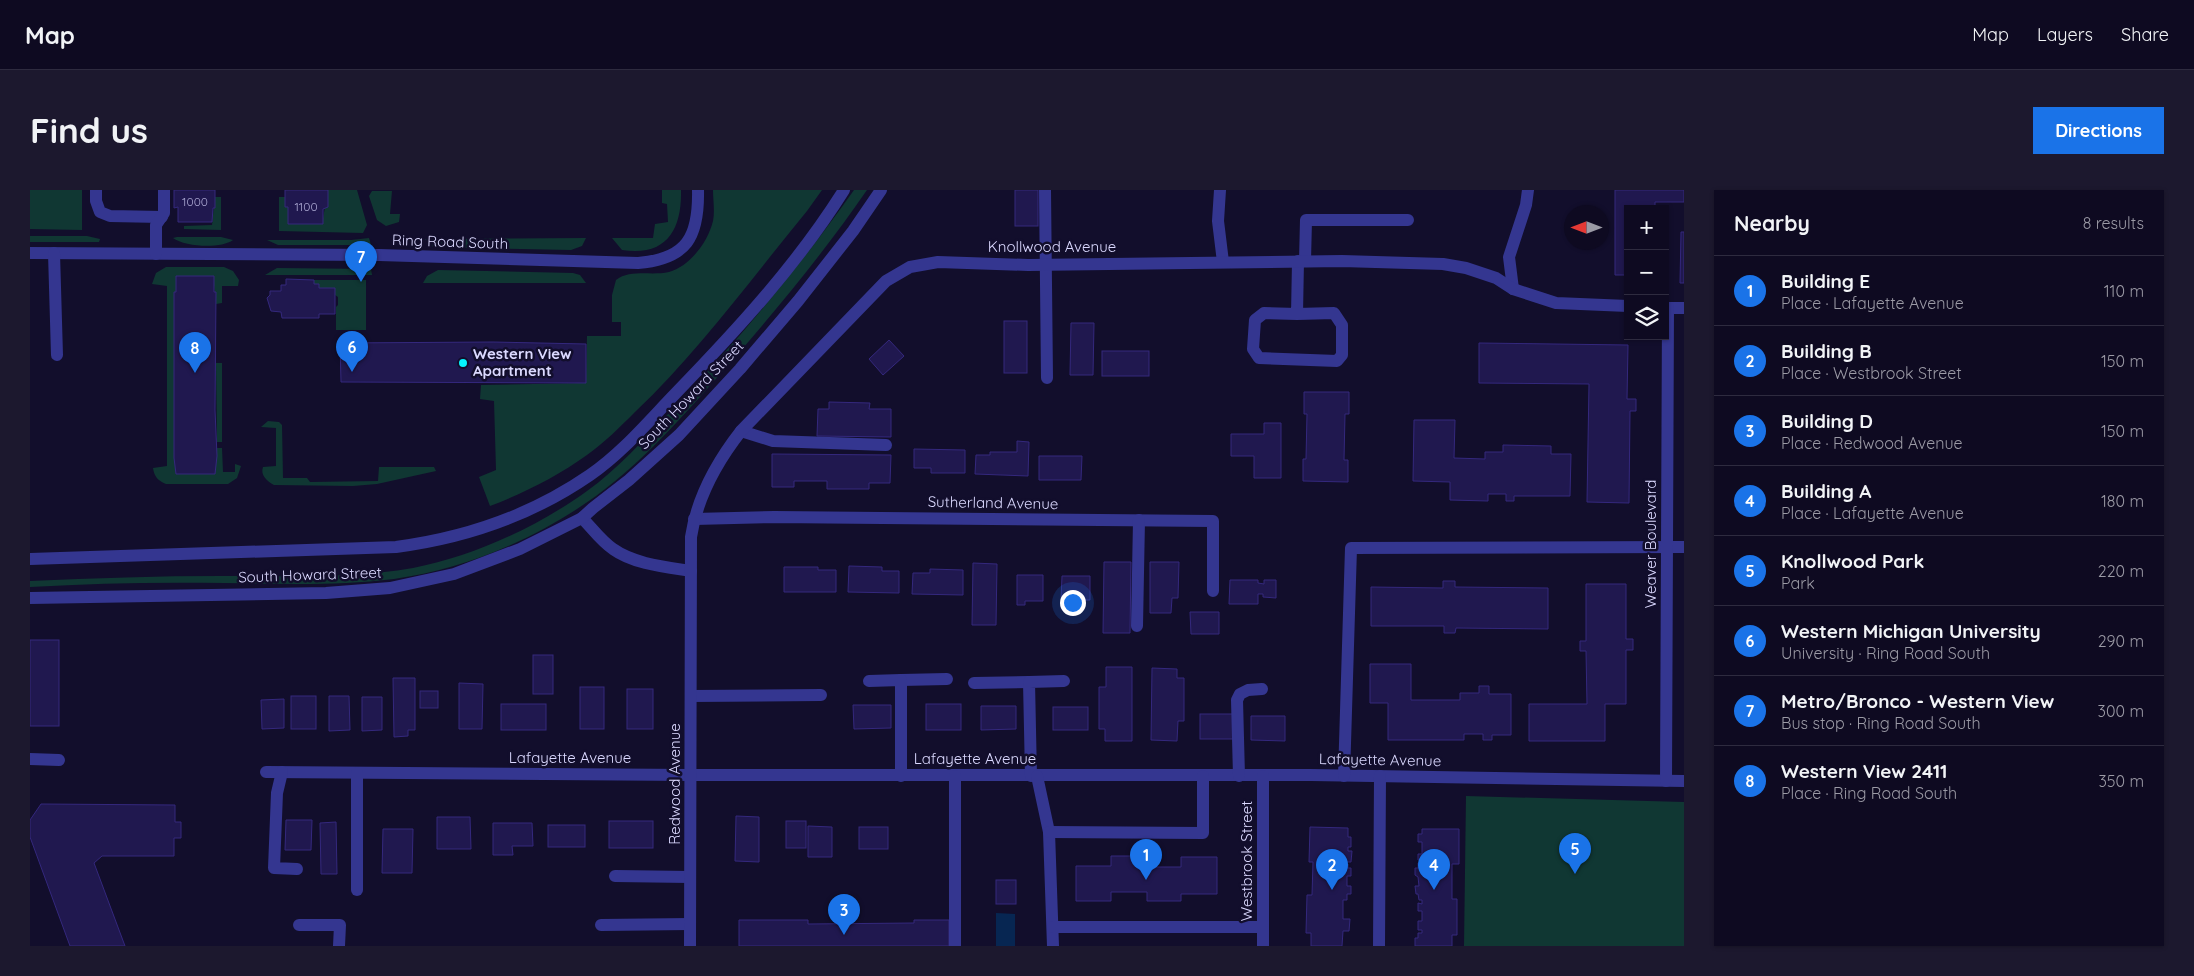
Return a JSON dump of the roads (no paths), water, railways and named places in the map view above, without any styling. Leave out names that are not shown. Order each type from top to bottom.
[{"type":"street","points":[[96,190],[96,201],[100,212],[110,216],[162,217]]},
{"type":"street","points":[[156,254],[156,224],[164,213],[164,190]]},
{"type":"street","name":"Ring Road South","points":[[30,253],[379,256],[606,263],[656,262],[669,258],[679,251],[687,243],[697,226],[698,190]]},
{"type":"street","name":"South Howard Street","points":[[30,560],[396,547],[452,538],[510,518],[545,502],[590,475],[620,451],[730,337],[796,258],[844,190]]},
{"type":"street","name":"South Howard Street","points":[[30,598],[326,593],[390,588],[454,574],[520,550],[582,518],[629,480],[679,435],[740,369],[840,246],[881,190]]},
{"type":"street","points":[[1045,190],[1047,378]]},
{"type":"street","points":[[1220,190],[1218,221],[1223,262]]},
{"type":"street","points":[[1513,289],[1509,257],[1526,205],[1528,190]]},
{"type":"street","points":[[1297,314],[1306,220],[1408,220]]},
{"type":"street","points":[[54,253],[57,355]]},
{"type":"street","name":"Knollwood Avenue","points":[[692,622],[691,537],[694,519],[711,475],[724,453],[741,431],[886,281],[910,267],[938,262],[1046,264],[1302,261],[1443,264],[1466,268],[1496,278],[1513,289],[1556,303],[1624,306]]},
{"type":"street","points":[[1669,308],[1684,308]]},
{"type":"street","points":[[1334,313],[1342,325],[1342,355],[1336,361],[1259,358],[1253,349],[1256,320],[1264,314],[1297,314],[1334,313]]},
{"type":"street","name":"Weaver Boulevard","points":[[1666,340],[1666,781]]},
{"type":"street","points":[[741,431],[773,441],[886,446]]},
{"type":"street","name":"Sutherland Avenue","points":[[694,519],[774,517],[1213,521],[1213,591]]},
{"type":"street","points":[[582,518],[612,548],[628,557],[669,568],[691,570]]},
{"type":"street","points":[[1137,626],[1139,520]]},
{"type":"street","points":[[1344,776],[1351,548],[1684,547]]},
{"type":"street","name":"Redwood Avenue","points":[[691,945],[692,622]]},
{"type":"street","points":[[869,680],[947,680]]},
{"type":"street","points":[[901,680],[901,776]]},
{"type":"street","points":[[974,683],[1064,681]]},
{"type":"street","points":[[1029,682],[1034,776],[1050,832],[1054,946]]},
{"type":"street","points":[[1239,776],[1237,700],[1240,694],[1248,690],[1262,689]]},
{"type":"street","points":[[691,696],[821,695]]},
{"type":"street","points":[[30,760],[60,760]]},
{"type":"street","name":"Lafayette Avenue","points":[[266,772],[901,776],[1380,776],[1684,782]]},
{"type":"street","points":[[282,772],[277,793],[274,868],[297,869]]},
{"type":"street","points":[[357,772],[357,890]]},
{"type":"street","points":[[955,776],[955,946]]},
{"type":"street","points":[[1050,832],[1203,833],[1203,776]]},
{"type":"street","name":"Westbrook Street","points":[[1263,776],[1263,946]]},
{"type":"street","points":[[1379,946],[1380,776]]},
{"type":"street","points":[[615,876],[690,877]]},
{"type":"street","points":[[601,925],[690,924]]},
{"type":"street","points":[[299,925],[340,925],[339,946]]},
{"type":"street","points":[[1054,928],[1263,927]]},
{"type":"water","points":[[996,913],[1015,914],[1015,946],[996,946]]},
{"type":"place","name":"Metro/Bronco - Western View","points":[[361,282]]},
{"type":"place","name":"Western View Apartment","points":[[463,363]]},
{"type":"place","name":"Western Michigan University","points":[[352,372]]},
{"type":"place","name":"Western View 2411","points":[[195,373]]},
{"type":"place","name":"Knollwood Park","points":[[1575,874]]},
{"type":"place","name":"Building E","points":[[1146,880]]},
{"type":"place","name":"Building B","points":[[1332,890]]},
{"type":"place","name":"Building A","points":[[1434,890]]},
{"type":"place","name":"Building D","points":[[844,935]]}]
